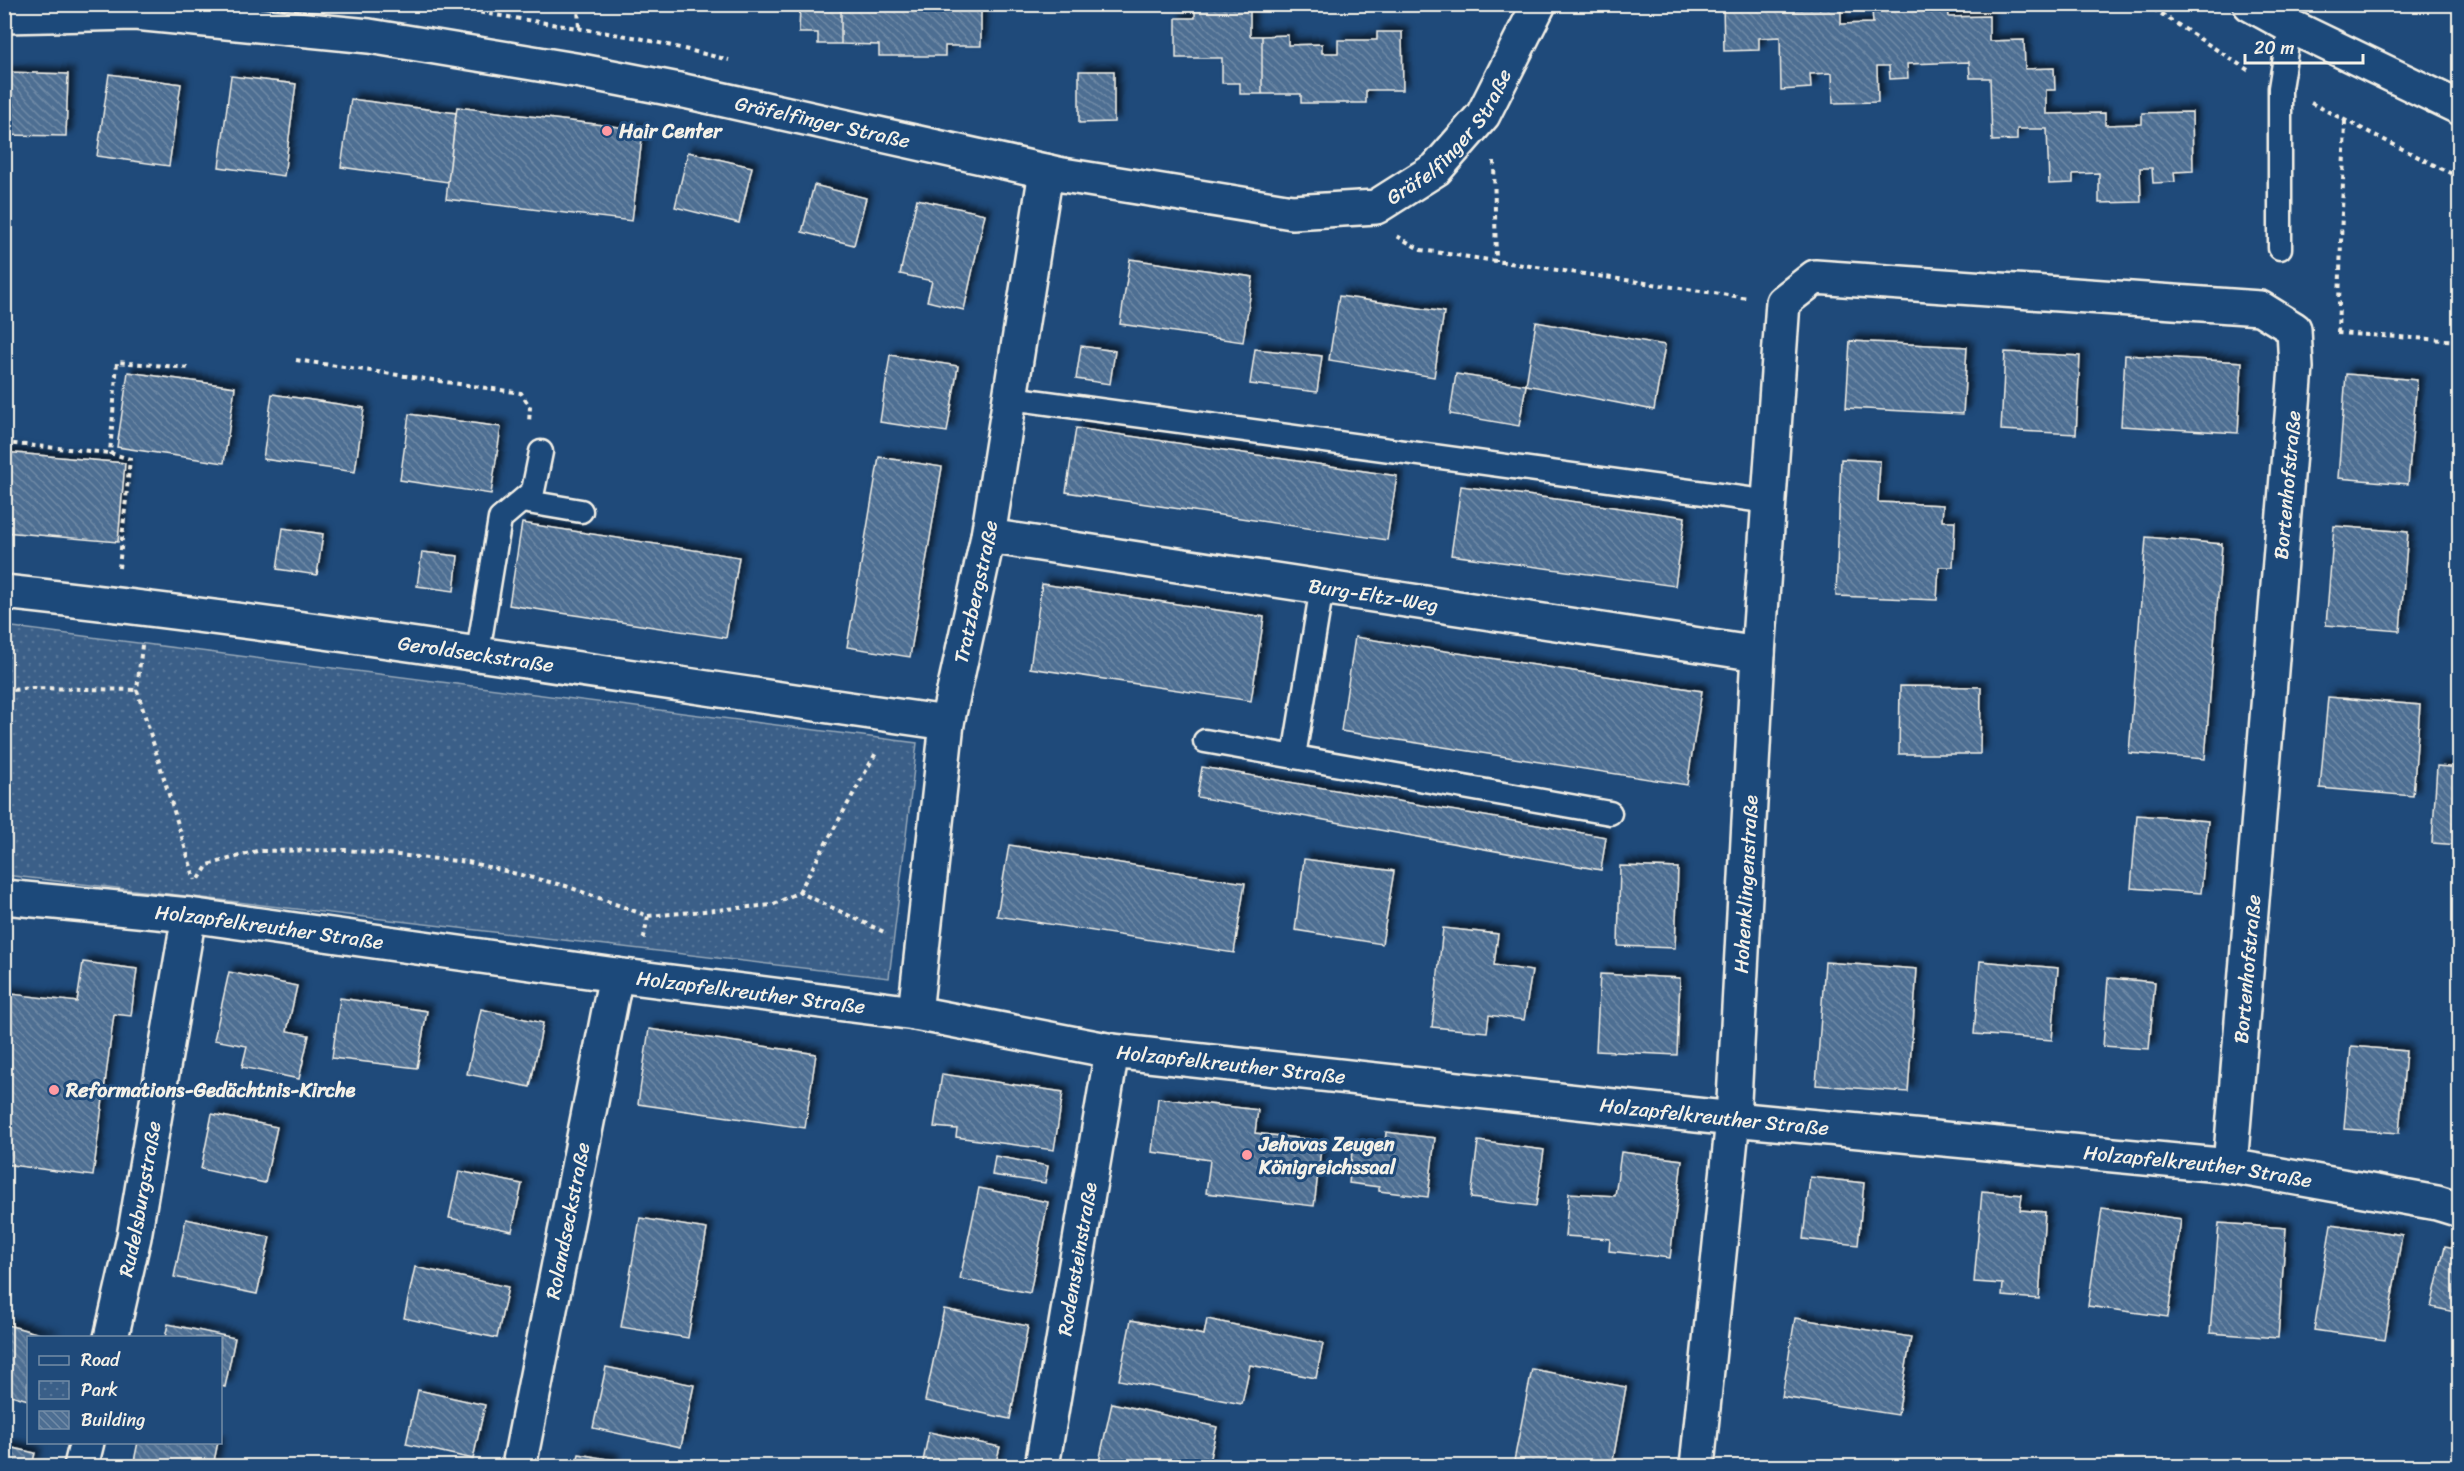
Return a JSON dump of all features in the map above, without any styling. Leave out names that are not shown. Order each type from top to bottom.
[{"type":"street","name":"Gräfelfinger Straße","points":[[4,16],[135,13],[369,36],[581,70],[1046,171],[1292,212],[1376,207],[1436,169],[1483,115],[1539,4]]},
{"type":"street","points":[[2250,4],[2290,26],[2460,108]]},
{"type":"street","name":"Tratzbergstraße","points":[[915,1013],[947,723],[988,536],[1046,171]]},
{"type":"street","points":[[1783,302],[1815,277],[2260,308],[2294,330]]},
{"type":"street","name":"Hohenklingenstraße","points":[[1697,1467],[1733,1119],[1758,654],[1783,302]]},
{"type":"street","name":"Bortenhofstraße","points":[[2230,1166],[2296,368],[2294,330]]},
{"type":"street","name":"Burg-Eltz-Weg","points":[[988,536],[1758,654]]},
{"type":"street","name":"Geroldseckstraße","points":[[4,592],[132,606],[478,652],[947,723]]},
{"type":"street","name":"Holzapfelkreuther Straße","points":[[4,897],[189,915],[627,976],[915,1013],[1112,1051],[1733,1119],[2230,1166],[2437,1203],[2460,1210]]},
{"type":"street","name":"Rudelsburgstraße","points":[[111,1336],[134,1237],[189,915]]},
{"type":"street","name":"Rolandseckstraße","points":[[519,1467],[627,976]]},
{"type":"street","name":"Rodensteinstraße","points":[[1042,1467],[1112,1051]]},
{"type":"street","points":[[81,1467],[87,1444]]},
{"type":"lane","points":[[2280,248],[2280,88],[2290,26]]},
{"type":"lane","points":[[1011,398],[1770,502]]},
{"type":"lane","points":[[478,652],[500,519],[533,491],[541,452]]},
{"type":"lane","points":[[522,501],[581,511]]},
{"type":"lane","points":[[1294,756],[1322,587]]},
{"type":"lane","points":[[1205,741],[1610,813]]},
{"type":"path","points":[[427,4],[639,38],[730,60]]},
{"type":"path","points":[[2338,333],[2345,121]]},
{"type":"path","points":[[1494,157],[1496,262]]},
{"type":"path","points":[[1396,235],[1421,250],[1783,302]]},
{"type":"path","points":[[2294,330],[2460,340]]},
{"type":"path","points":[[296,360],[521,393],[530,407],[528,444],[541,452]]},
{"type":"path","points":[[110,453],[117,362],[189,368]]},
{"type":"path","points":[[4,443],[110,453],[129,459],[132,606],[137,690],[196,884],[208,865],[257,851],[347,850],[468,862],[566,886],[648,916],[772,905],[799,892],[896,716]]},
{"type":"path","points":[[4,691],[32,688],[137,690]]},
{"type":"path","points":[[799,892],[923,951]]},
{"type":"path","points":[[627,976],[648,916]]},
{"type":"green space","points":[[5,626],[917,743],[889,978],[5,875]]},
{"type":"building","points":[[753,4],[841,4],[841,44],[818,44],[818,33],[799,33],[800,6]]},
{"type":"building","points":[[841,4],[900,4],[900,7],[981,4],[981,46],[945,46],[945,56],[879,56],[879,45],[841,44]]},
{"type":"building","points":[[1195,4],[1250,4],[1250,36],[1262,36],[1262,94],[1240,94],[1240,83],[1222,83],[1222,58],[1176,58],[1176,18],[1195,18]]},
{"type":"building","points":[[1723,4],[1784,4],[1784,10],[1841,8],[1841,24],[1873,23],[1872,9],[1948,7],[1949,17],[1989,16],[1989,41],[2024,40],[2025,69],[2054,68],[2055,90],[2046,90],[2046,114],[2105,113],[2105,125],[2142,124],[2142,113],[2192,112],[2193,171],[2174,172],[2175,182],[2153,183],[2152,168],[2140,168],[2141,202],[2099,203],[2099,173],[2073,174],[2073,183],[2049,184],[2047,129],[2017,129],[2017,140],[1992,141],[1990,78],[1970,78],[1969,62],[1907,64],[1908,78],[1890,79],[1889,66],[1877,66],[1878,102],[1833,103],[1832,73],[1810,74],[1811,88],[1781,90],[1780,37],[1759,38],[1759,50],[1724,51]]},
{"type":"building","points":[[1377,32],[1402,32],[1403,90],[1366,90],[1366,103],[1301,103],[1301,94],[1262,94],[1262,36],[1288,35],[1288,45],[1322,44],[1322,53],[1338,53],[1338,40],[1377,40]]},
{"type":"building","points":[[1079,71],[1114,71],[1114,122],[1079,123]]},
{"type":"building","points":[[4,72],[68,74],[66,136],[4,135]]},
{"type":"building","points":[[109,74],[181,84],[169,166],[97,156]]},
{"type":"building","points":[[231,76],[296,84],[284,176],[219,167]]},
{"type":"building","points":[[351,99],[456,113],[448,182],[341,167]]},
{"type":"building","points":[[457,107],[643,130],[632,221],[446,199]]},
{"type":"building","points":[[688,152],[752,167],[739,223],[675,207]]},
{"type":"building","points":[[814,185],[866,198],[854,245],[802,232]]},
{"type":"building","points":[[917,199],[985,214],[964,310],[927,301],[932,281],[900,274]]},
{"type":"building","points":[[1130,259],[1253,277],[1243,342],[1120,324]]},
{"type":"building","points":[[1339,296],[1444,312],[1434,377],[1329,360]]},
{"type":"building","points":[[1536,322],[1665,345],[1654,410],[1526,385]]},
{"type":"building","points":[[1850,341],[1967,347],[1963,414],[1846,408]]},
{"type":"building","points":[[1081,346],[1115,351],[1110,384],[1076,379]]},
{"type":"building","points":[[1255,349],[1322,356],[1317,392],[1250,384]]},
{"type":"building","points":[[2005,352],[2080,356],[2076,434],[2001,430]]},
{"type":"building","points":[[890,355],[958,366],[947,432],[880,422]]},
{"type":"building","points":[[2125,355],[2242,362],[2238,433],[2121,426]]},
{"type":"building","points":[[128,372],[235,387],[224,463],[117,447]]},
{"type":"building","points":[[1456,374],[1526,385],[1519,426],[1450,414]]},
{"type":"building","points":[[2346,374],[2417,380],[2408,484],[2338,478]]},
{"type":"building","points":[[272,394],[364,408],[355,472],[263,459]]},
{"type":"building","points":[[409,414],[501,427],[491,494],[400,480]]},
{"type":"building","points":[[1076,428],[1397,476],[1387,540],[1066,492]]},
{"type":"building","points":[[4,452],[125,463],[118,542],[4,532]]},
{"type":"building","points":[[879,457],[942,467],[910,657],[847,647]]},
{"type":"building","points":[[1841,459],[1880,461],[1878,502],[1943,505],[1942,521],[1955,521],[1953,567],[1939,567],[1937,600],[1836,596]]},
{"type":"building","points":[[1461,486],[1685,517],[1675,586],[1451,555]]},
{"type":"building","points":[[522,523],[739,557],[726,638],[509,605]]},
{"type":"building","points":[[2334,526],[2408,532],[2400,631],[2326,625]]},
{"type":"building","points":[[283,528],[323,534],[317,575],[277,569]]},
{"type":"building","points":[[2146,537],[2222,544],[2205,759],[2129,753]]},
{"type":"building","points":[[422,552],[458,556],[454,591],[417,586]]},
{"type":"building","points":[[1042,584],[1264,617],[1251,701],[1030,668]]},
{"type":"building","points":[[1355,637],[1702,691],[1687,785],[1341,731]]},
{"type":"building","points":[[1900,686],[1981,687],[1980,754],[1899,754]]},
{"type":"building","points":[[2328,697],[2420,705],[2413,796],[2320,788]]},
{"type":"building","points":[[2437,766],[2460,768],[2460,845],[2432,843]]},
{"type":"building","points":[[1202,767],[1606,837],[1601,870],[1197,797]]},
{"type":"building","points":[[2137,815],[2208,821],[2201,893],[2131,888]]},
{"type":"building","points":[[1009,845],[1245,883],[1234,953],[997,916]]},
{"type":"building","points":[[1304,859],[1394,871],[1382,944],[1295,930]]},
{"type":"building","points":[[1620,866],[1678,868],[1675,948],[1618,946]]},
{"type":"building","points":[[1443,928],[1498,934],[1494,965],[1532,971],[1524,1020],[1489,1015],[1487,1032],[1432,1027]]},
{"type":"building","points":[[1980,961],[2058,968],[2052,1040],[1974,1034]]},
{"type":"building","name":"Reformations-Gedächtnis-Kirche","points":[[83,962],[137,969],[131,1016],[114,1014],[93,1176],[4,1164],[4,993],[77,1002]]},
{"type":"building","points":[[1825,962],[1917,969],[1908,1092],[1816,1085]]},
{"type":"building","points":[[229,972],[297,986],[287,1031],[309,1035],[299,1079],[242,1067],[247,1046],[214,1040]]},
{"type":"building","points":[[1600,974],[1680,978],[1677,1055],[1596,1051]]},
{"type":"building","points":[[2108,978],[2155,982],[2149,1049],[2103,1046]]},
{"type":"building","points":[[340,998],[427,1011],[417,1068],[332,1058]]},
{"type":"building","points":[[481,1009],[543,1023],[530,1087],[467,1074]]},
{"type":"building","points":[[649,1029],[816,1054],[805,1128],[638,1104]]},
{"type":"building","points":[[2351,1046],[2406,1051],[2399,1133],[2344,1129]]},
{"type":"building","points":[[942,1074],[1063,1092],[1054,1150],[956,1137],[957,1129],[934,1127]]},
{"type":"building","name":"Jehovas Zeugen Königreichssaal","points":[[1158,1098],[1258,1110],[1255,1133],[1322,1141],[1314,1206],[1206,1193],[1210,1160],[1152,1152]]},
{"type":"building","points":[[212,1114],[277,1127],[265,1183],[201,1169]]},
{"type":"building","points":[[1386,1132],[1435,1138],[1428,1197],[1379,1191],[1379,1187],[1349,1183],[1353,1141],[1385,1145]]},
{"type":"building","points":[[1478,1141],[1544,1150],[1536,1206],[1471,1198]]},
{"type":"building","points":[[1621,1152],[1682,1160],[1670,1258],[1609,1251],[1610,1239],[1565,1236],[1569,1193],[1615,1196]]},
{"type":"building","points":[[995,1156],[1048,1166],[1045,1183],[992,1175]]},
{"type":"building","points":[[459,1171],[522,1184],[512,1231],[449,1218]]},
{"type":"building","points":[[1810,1177],[1864,1183],[1858,1245],[1803,1239]]},
{"type":"building","points":[[979,1188],[1048,1202],[1030,1293],[960,1279]]},
{"type":"building","points":[[1982,1191],[2022,1195],[2020,1210],[2045,1212],[2039,1299],[2002,1296],[2003,1284],[1974,1282]]},
{"type":"building","points":[[2102,1208],[2181,1219],[2168,1317],[2088,1306]]},
{"type":"building","points":[[640,1218],[707,1229],[688,1338],[621,1327]]},
{"type":"building","points":[[186,1219],[270,1237],[257,1294],[174,1277]]},
{"type":"building","points":[[2219,1223],[2286,1228],[2278,1338],[2210,1333]]},
{"type":"building","points":[[2331,1224],[2402,1235],[2385,1340],[2314,1330]]},
{"type":"building","points":[[2445,1246],[2460,1249],[2460,1313],[2431,1307]]},
{"type":"building","points":[[415,1267],[508,1287],[497,1338],[404,1318]]},
{"type":"building","points":[[944,1309],[1028,1326],[1010,1419],[925,1401]]},
{"type":"building","points":[[1795,1318],[1911,1337],[1898,1415],[1782,1397]]},
{"type":"building","points":[[1207,1319],[1323,1343],[1316,1378],[1250,1365],[1242,1404],[1119,1380],[1131,1320],[1204,1335]]},
{"type":"building","points":[[4,1324],[47,1336],[27,1336],[27,1400],[4,1393]]},
{"type":"building","points":[[168,1324],[235,1338],[225,1387],[222,1386],[222,1336],[165,1336]]},
{"type":"building","points":[[606,1367],[694,1385],[681,1447],[593,1428]]},
{"type":"building","points":[[1532,1369],[1626,1387],[1612,1466],[1545,1466],[1514,1461]]},
{"type":"building","points":[[418,1390],[485,1405],[473,1459],[406,1444]]},
{"type":"building","points":[[1112,1403],[1217,1427],[1208,1466],[1098,1466]]},
{"type":"building","points":[[929,1432],[1000,1447],[995,1466],[922,1466]]},
{"type":"building","points":[[138,1444],[218,1444],[213,1466],[133,1466]]},
{"type":"building","points":[[4,1446],[35,1453],[32,1466],[4,1466]]},
{"type":"building","points":[[579,1454],[613,1460],[612,1466],[576,1466]]},
{"type":"place","name":"Hair Center","points":[[607,131]]},
{"type":"place","name":"Reformations-Gedächtnis-Kirche","points":[[54,1090]]},
{"type":"place","name":"Jehovas Zeugen Königreichssaal","points":[[1247,1155]]}]
